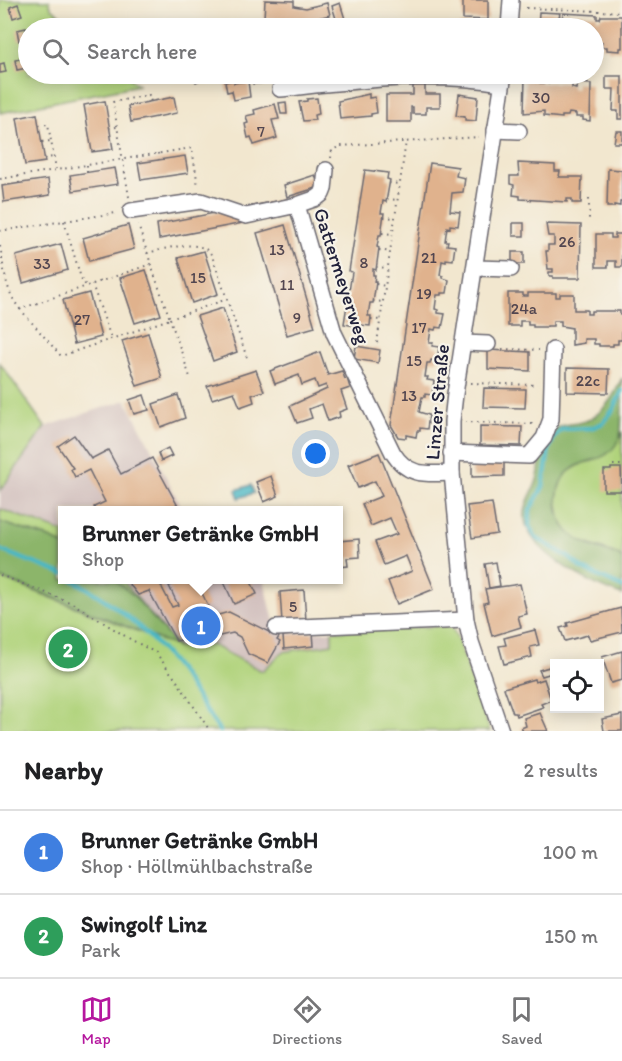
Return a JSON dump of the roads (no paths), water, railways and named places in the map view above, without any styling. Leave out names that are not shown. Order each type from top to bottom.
[{"type":"street","points":[[280,89],[326,84]]},
{"type":"street","name":"Linzer Straße","points":[[501,731],[471,642],[466,620],[451,453],[452,421],[475,268],[490,133],[502,84]]},
{"type":"street","points":[[490,133],[519,131]]},
{"type":"street","points":[[297,205],[322,194],[326,170]]},
{"type":"street","name":"Gattermeyerweg","points":[[131,211],[201,201],[246,216],[297,205],[334,333],[393,453],[399,463],[410,471],[433,474],[452,473]]},
{"type":"street","points":[[475,268],[510,269]]},
{"type":"street","points":[[463,343],[492,347]]},
{"type":"street","points":[[451,453],[529,456],[544,438],[549,424],[553,350]]},
{"type":"street","points":[[276,628],[466,620]]},
{"type":"water","points":[[251,485],[254,493],[239,498],[236,490]]},
{"type":"waterway","points":[[622,391],[613,410],[603,423],[591,428],[562,429],[554,437],[549,449],[543,487],[530,510],[529,526],[536,538],[567,556],[583,569],[622,587]]},
{"type":"waterway","points":[[0,550],[58,572]]},
{"type":"waterway","points":[[80,584],[118,609],[158,645],[181,673],[220,731]]},
{"type":"place","name":"Brunner Getränke GmbH","points":[[201,626]]},
{"type":"place","name":"Swingolf Linz","points":[[68,649]]}]
